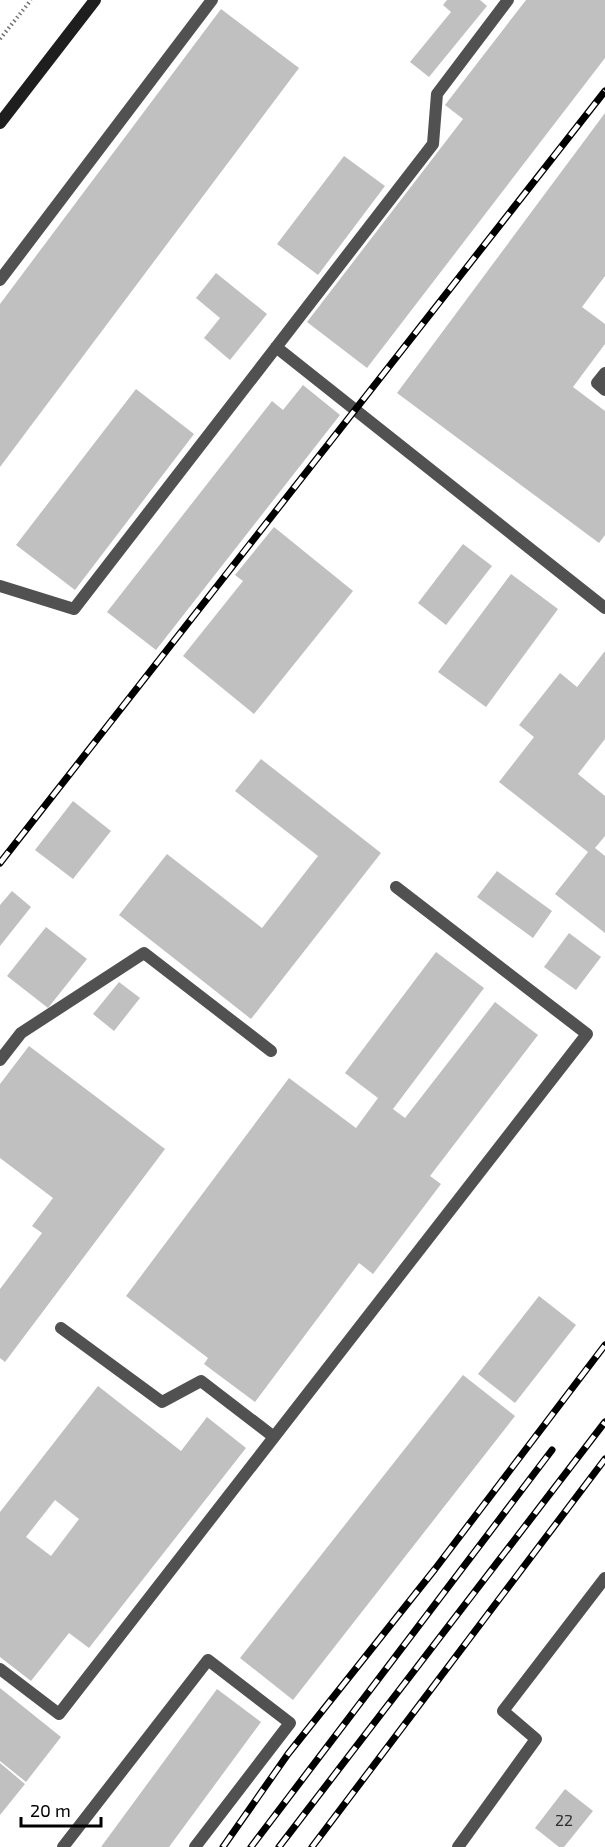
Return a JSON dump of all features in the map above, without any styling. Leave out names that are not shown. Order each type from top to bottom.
[{"type":"main road","points":[[0,123],[95,0]]},
{"type":"street","points":[[0,280],[212,0]]},
{"type":"street","points":[[0,586],[74,609],[433,144],[437,94],[508,0]]},
{"type":"street","points":[[276,347],[605,608]]},
{"type":"street","points":[[605,373],[597,384],[605,390]]},
{"type":"street","points":[[0,1669],[59,1714],[586,1034],[396,887]]},
{"type":"street","points":[[0,1060],[21,1033],[144,953],[271,1051]]},
{"type":"street","points":[[61,1328],[162,1402],[201,1381],[274,1437]]},
{"type":"street","points":[[458,1847],[536,1739],[502,1711],[605,1578]]},
{"type":"street","points":[[63,1847],[208,1660],[290,1723],[195,1847]]},
{"type":"path","points":[[0,39],[31,0]]},
{"type":"building","points":[[447,0],[480,0],[487,6],[429,77],[410,62],[451,12],[443,5]]},
{"type":"building","points":[[526,0],[605,0],[605,58],[367,368],[307,322],[463,119],[445,105]]},
{"type":"building","points":[[221,9],[299,68],[0,467],[0,304]]},
{"type":"building","points":[[605,113],[605,276],[582,307],[605,324],[605,344],[573,387],[605,411],[605,535],[599,543],[397,393]]},
{"type":"building","points":[[344,156],[385,186],[318,275],[277,244]]},
{"type":"building","points":[[216,273],[267,314],[230,360],[204,338],[220,318],[196,298]]},
{"type":"building","points":[[303,385],[340,415],[156,650],[107,612],[272,401],[283,410]]},
{"type":"building","points":[[136,389],[194,434],[75,590],[16,545]]},
{"type":"building","points":[[274,527],[353,591],[254,714],[183,656],[243,581],[235,575]]},
{"type":"building","points":[[463,544],[492,566],[446,625],[418,603]]},
{"type":"building","points":[[511,574],[558,609],[486,707],[438,672]]},
{"type":"building","points":[[605,651],[605,739],[578,774],[605,796],[605,836],[595,848],[605,856],[605,933],[555,894],[588,852],[499,782],[534,737],[519,725],[560,673],[577,687]]},
{"type":"building","points":[[261,759],[381,853],[251,1019],[119,915],[167,854],[262,928],[318,856],[235,791]]},
{"type":"building","points":[[73,801],[111,831],[73,879],[35,850]]},
{"type":"building","points":[[497,871],[552,911],[533,938],[477,897]]},
{"type":"building","points":[[12,891],[31,907],[0,946],[0,905]]},
{"type":"building","points":[[46,927],[87,959],[48,1008],[7,976]]},
{"type":"building","points":[[569,933],[601,957],[576,990],[544,967]]},
{"type":"building","points":[[436,952],[484,988],[393,1109],[405,1118],[495,1002],[538,1035],[430,1176],[441,1184],[373,1274],[359,1263],[255,1402],[204,1364],[208,1358],[126,1296],[289,1078],[356,1128],[378,1098],[345,1073]]},
{"type":"building","points":[[119,982],[140,998],[114,1031],[93,1014]]},
{"type":"building","points":[[29,1046],[165,1149],[5,1362],[0,1358],[0,1289],[42,1233],[32,1226],[53,1198],[0,1158],[0,1084]]},
{"type":"building","points":[[539,1296],[576,1325],[515,1403],[478,1374]]},
{"type":"building","points":[[463,1375],[515,1416],[293,1700],[240,1658]]},
{"type":"building","points":[[98,1386],[181,1451],[207,1417],[246,1448],[89,1648],[69,1633],[31,1681],[0,1657],[0,1512]],"holes":[[[55,1500],[79,1519],[51,1556],[26,1537]]]},
{"type":"building","points":[[0,1688],[61,1737],[26,1782],[0,1761]]},
{"type":"building","points":[[217,1689],[261,1722],[169,1847],[101,1847]]},
{"type":"building","points":[[0,1763],[25,1784],[0,1815]]},
{"type":"building","points":[[565,1789],[593,1811],[564,1847],[559,1847],[535,1828]]},
{"type":"railway","points":[[0,863],[605,91]]},
{"type":"railway","points":[[223,1847],[288,1754],[435,1569],[605,1345]]},
{"type":"railway","points":[[279,1847],[605,1422]]},
{"type":"railway","points":[[251,1847],[552,1450]]},
{"type":"railway","points":[[312,1847],[605,1459]]}]
